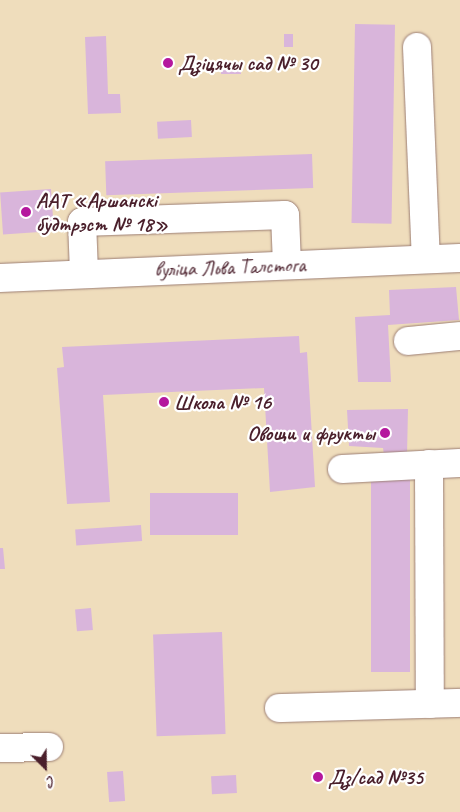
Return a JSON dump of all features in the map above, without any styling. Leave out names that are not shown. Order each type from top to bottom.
[{"type":"street","points":[[417,48],[426,259]]},
{"type":"street","points":[[84,273],[82,222],[285,214],[286,265]]},
{"type":"street","name":"вуліца Льва Талстога","points":[[0,278],[460,258]]},
{"type":"street","points":[[408,341],[460,336]]},
{"type":"street","points":[[342,469],[460,463]]},
{"type":"street","points":[[429,464],[430,704]]},
{"type":"street","points":[[279,708],[460,703]]},
{"type":"street","points":[[0,748],[49,747]]},
{"type":"building","points":[[355,24],[395,25],[392,224],[352,223]]},
{"type":"building","points":[[284,34],[293,34],[293,47],[284,47]]},
{"type":"building","points":[[106,36],[108,94],[120,94],[121,113],[88,114],[85,37]]},
{"type":"building","points":[[221,62],[241,62],[241,74],[221,74]]},
{"type":"building","points":[[191,120],[192,137],[158,139],[157,122]]},
{"type":"building","points":[[312,154],[313,188],[106,195],[105,161]]},
{"type":"building","name":"ААТ «Аршанскі будтрэст № 18»","points":[[51,189],[54,231],[3,234],[0,193]]},
{"type":"building","points":[[456,287],[459,320],[388,325],[391,382],[358,382],[355,317],[390,315],[389,290]]},
{"type":"building","points":[[299,336],[300,353],[307,352],[315,487],[270,492],[264,388],[103,395],[110,502],[67,504],[57,368],[64,367],[62,347]]},
{"type":"building","points":[[408,409],[407,455],[384,455],[383,448],[349,446],[347,410]]},
{"type":"building","points":[[371,479],[410,479],[410,672],[371,672]]},
{"type":"building","points":[[150,493],[238,493],[238,535],[150,535]]},
{"type":"building","points":[[141,525],[142,541],[76,546],[75,530]]},
{"type":"building","points":[[0,548],[3,548],[5,569],[0,569]]},
{"type":"building","points":[[91,608],[93,630],[77,631],[75,609]]},
{"type":"building","points":[[222,632],[226,734],[157,736],[153,634]]},
{"type":"building","points":[[123,771],[125,801],[109,802],[107,772]]},
{"type":"building","points":[[236,775],[237,793],[212,794],[211,776]]},
{"type":"place","name":"Дзіцячы сад № 30","points":[[168,63]]},
{"type":"place","name":"ААТ «Аршанскі будтрэст № 18»","points":[[26,212]]},
{"type":"place","name":"Школа № 16","points":[[164,402]]},
{"type":"place","name":"Овощи и фрукты","points":[[385,433]]},
{"type":"place","name":"Дз/сад №35","points":[[318,777]]}]
